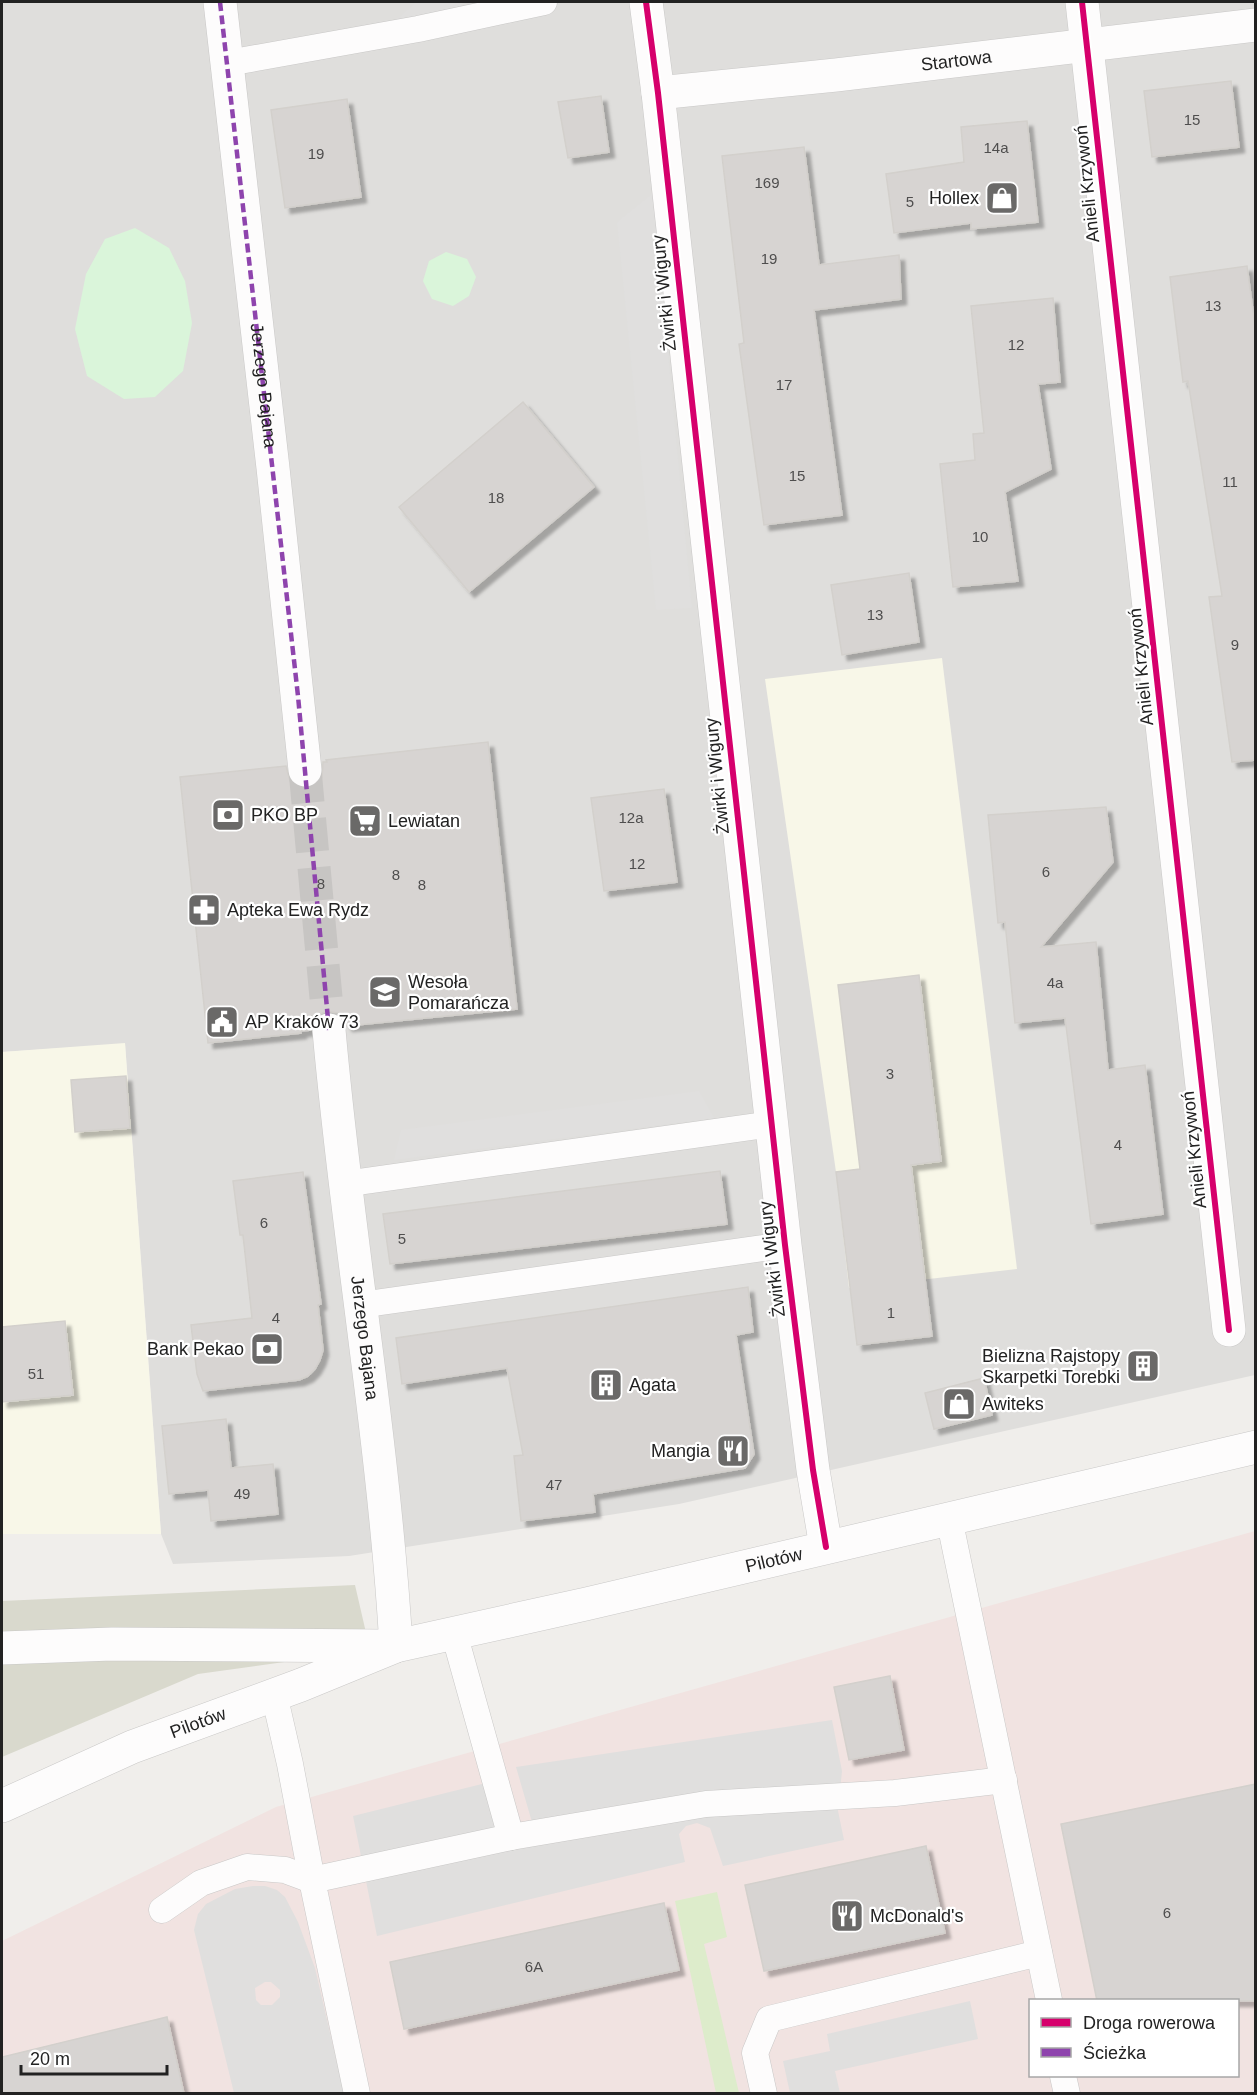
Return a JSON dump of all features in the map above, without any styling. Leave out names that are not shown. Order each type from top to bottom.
[{"type":"street","name":"Jerzego Bajana","points":[[220,2],[305,770]]},
{"type":"street","name":"Żwirki i Wigury","points":[[645,2],[658,93],[785,1245],[813,1470],[826,1547]]},
{"type":"street","name":"Anieli Krzywoń","points":[[1082,2],[1229,1330]]},
{"type":"street","name":"Startowa","points":[[658,93],[836,75],[1256,24]]},
{"type":"street","name":"Jerzego Bajana","points":[[328,1030],[344,1184],[391,1567],[396,1646]]},
{"type":"street","name":"Pilotów","points":[[2,1806],[132,1747],[301,1685],[396,1646],[1256,1447]]},
{"type":"street","name":"Pilotów","points":[[2,1648],[112,1644],[396,1646]]},
{"type":"lane","points":[[228,63],[407,32],[544,2]]},
{"type":"lane","points":[[344,1184],[772,1124]]},
{"type":"lane","points":[[360,1305],[785,1245]]},
{"type":"lane","points":[[950,1518],[1049,1999]]},
{"type":"lane","points":[[454,1634],[511,1837]]},
{"type":"lane","points":[[274,1694],[357,2094]]},
{"type":"lane","points":[[162,1910],[201,1883],[247,1867],[285,1870],[312,1880],[511,1837],[706,1804],[895,1793],[1004,1780]]},
{"type":"lane","points":[[764,2094],[755,2053],[769,2019],[1040,1953]]},
{"type":"lane","points":[[1063,2077],[1067,2094]]},
{"type":"shaded area","points":[[2,2],[1255,2],[1255,1375],[679,1504],[349,1556],[173,1564],[161,1534],[125,1044],[2,1052]]},
{"type":"shaded area","points":[[416,2],[465,2],[447,16],[389,26]]},
{"type":"shaded area","points":[[653,193],[692,608],[656,610],[617,222]]},
{"type":"shaded area","points":[[942,658],[1017,1269],[849,1288],[836,1172],[765,679]]},
{"type":"shaded area","points":[[125,1043],[161,1534],[2,1534],[2,1052]]},
{"type":"shaded area","points":[[699,1091],[714,1118],[394,1160],[401,1130]]},
{"type":"shaded area","points":[[1255,1531],[1255,2093],[2,2094],[2,1941],[276,1807]]},
{"type":"shaded area","points":[[355,1585],[370,1650],[198,1674],[2,1757],[2,1601]]},
{"type":"shaded area","points":[[832,1720],[842,1771],[838,1811],[844,1840],[723,1866],[710,1828],[697,1823],[686,1826],[679,1834],[685,1862],[377,1936],[353,1816],[486,1783],[500,1837],[534,1829],[516,1767]]},
{"type":"shaded area","points":[[265,1886],[277,1890],[285,1897],[298,1922],[315,1968],[344,2093],[234,2093],[194,1930],[198,1914],[206,1904],[235,1889]],"holes":[[[265,1982],[271,1982],[280,1990],[280,1997],[272,2005],[261,2005],[256,2000],[255,1988]]]},
{"type":"shaded area","points":[[970,2001],[978,2039],[835,2071],[840,2093],[790,2093],[783,2061],[830,2051],[827,2034]]},
{"type":"green space","points":[[135,228],[169,248],[185,281],[192,323],[183,371],[155,397],[124,399],[87,376],[75,329],[86,274],[105,239]]},
{"type":"green space","points":[[446,252],[467,259],[476,277],[469,296],[453,306],[432,299],[423,281],[429,261]]},
{"type":"green space","points":[[717,1892],[727,1937],[704,1944],[739,2093],[716,2093],[675,1901]]},
{"type":"building","points":[[1231,81],[1239,147],[1152,157],[1144,91]]},
{"type":"building","points":[[601,96],[609,152],[568,158],[558,102]]},
{"type":"building","points":[[347,99],[361,197],[285,208],[271,110]]},
{"type":"building","points":[[1027,121],[1038,222],[971,229],[971,223],[894,233],[886,174],[964,162],[961,127]]},
{"type":"building","points":[[804,147],[819,265],[899,255],[901,299],[814,310],[842,515],[764,525],[739,344],[744,343],[722,156]]},
{"type":"building","points":[[1247,266],[1256,334],[1256,760],[1232,762],[1209,597],[1222,596],[1188,381],[1183,382],[1170,277]]},
{"type":"building","points":[[1053,298],[1060,382],[1038,384],[1051,469],[1005,492],[1018,581],[953,587],[940,464],[975,460],[973,434],[984,433],[971,306]]},
{"type":"building","points":[[523,402],[594,487],[469,592],[399,507]]},
{"type":"building","points":[[909,573],[919,642],[842,655],[831,585]]},
{"type":"building","points":[[488,742],[517,1009],[347,1026],[344,1019],[337,1013],[327,1011],[318,1015],[312,1022],[311,1030],[301,1031],[301,1033],[208,1043],[180,777],[286,766],[290,781],[298,787],[308,789],[322,778],[323,762],[327,762],[326,760]]},
{"type":"building","points":[[664,789],[677,882],[604,891],[591,798]]},
{"type":"building","points":[[1106,807],[1113,862],[1041,947],[1096,942],[1108,1070],[1145,1065],[1163,1214],[1091,1224],[1065,1018],[1015,1023],[1005,922],[998,923],[988,815]]},
{"type":"building","points":[[919,975],[941,1161],[911,1165],[932,1336],[857,1345],[836,1172],[860,1169],[838,985]]},
{"type":"building","points":[[126,1076],[130,1128],[75,1132],[71,1080]]},
{"type":"building","points":[[720,1171],[727,1224],[390,1264],[383,1214]]},
{"type":"building","points":[[303,1172],[321,1304],[318,1305],[323,1350],[320,1360],[308,1376],[299,1380],[203,1391],[197,1374],[191,1325],[252,1318],[243,1235],[240,1235],[233,1181]]},
{"type":"building","points":[[748,1287],[753,1332],[736,1335],[754,1454],[745,1468],[593,1494],[595,1512],[521,1521],[514,1456],[523,1455],[507,1368],[402,1384],[396,1338]]},
{"type":"building","points":[[65,1321],[73,1395],[2,1402],[2,1327]]},
{"type":"building","name":"Awiteks","points":[[984,1378],[992,1415],[934,1429],[925,1393]]},
{"type":"building","points":[[226,1419],[231,1468],[273,1464],[278,1514],[211,1521],[208,1490],[169,1494],[162,1426]]},
{"type":"building","points":[[890,1676],[904,1750],[849,1760],[834,1687]]},
{"type":"building","points":[[1256,1784],[1256,2001],[1097,1999],[1061,1824]]},
{"type":"building","name":"McDonald's","points":[[926,1846],[945,1933],[764,1971],[745,1885]]},
{"type":"building","points":[[664,1903],[679,1970],[404,2029],[390,1962]]},
{"type":"building","points":[[167,2017],[184,2094],[2,2094],[2,2057]]},
{"type":"tunnel","points":[[305,770],[329,1030]]},
{"type":"marked path","points":[[220,2],[298,696],[329,1030]]},
{"type":"cycle path","points":[[646,2],[658,93],[785,1245],[813,1470],[826,1547]]},
{"type":"cycle path","points":[[1082,2],[1229,1330]]},
{"type":"place","name":"Hollex","points":[[1002,198]]},
{"type":"place","name":"PKO BP","points":[[228,815]]},
{"type":"place","name":"Lewiatan","points":[[365,821]]},
{"type":"place","name":"Apteka Ewa Rydz","points":[[204,910]]},
{"type":"place","name":"Wesoła Pomarańcza","points":[[385,992]]},
{"type":"place","name":"AP Kraków 73","points":[[222,1022]]},
{"type":"place","name":"Bank Pekao","points":[[267,1349]]},
{"type":"place","name":"Bielizna Rajstopy Skarpetki Torebki","points":[[1143,1366]]},
{"type":"place","name":"Agata","points":[[606,1385]]},
{"type":"place","name":"Awiteks","points":[[959,1404]]},
{"type":"place","name":"Mangia","points":[[733,1451]]},
{"type":"place","name":"McDonald's","points":[[847,1916]]}]
